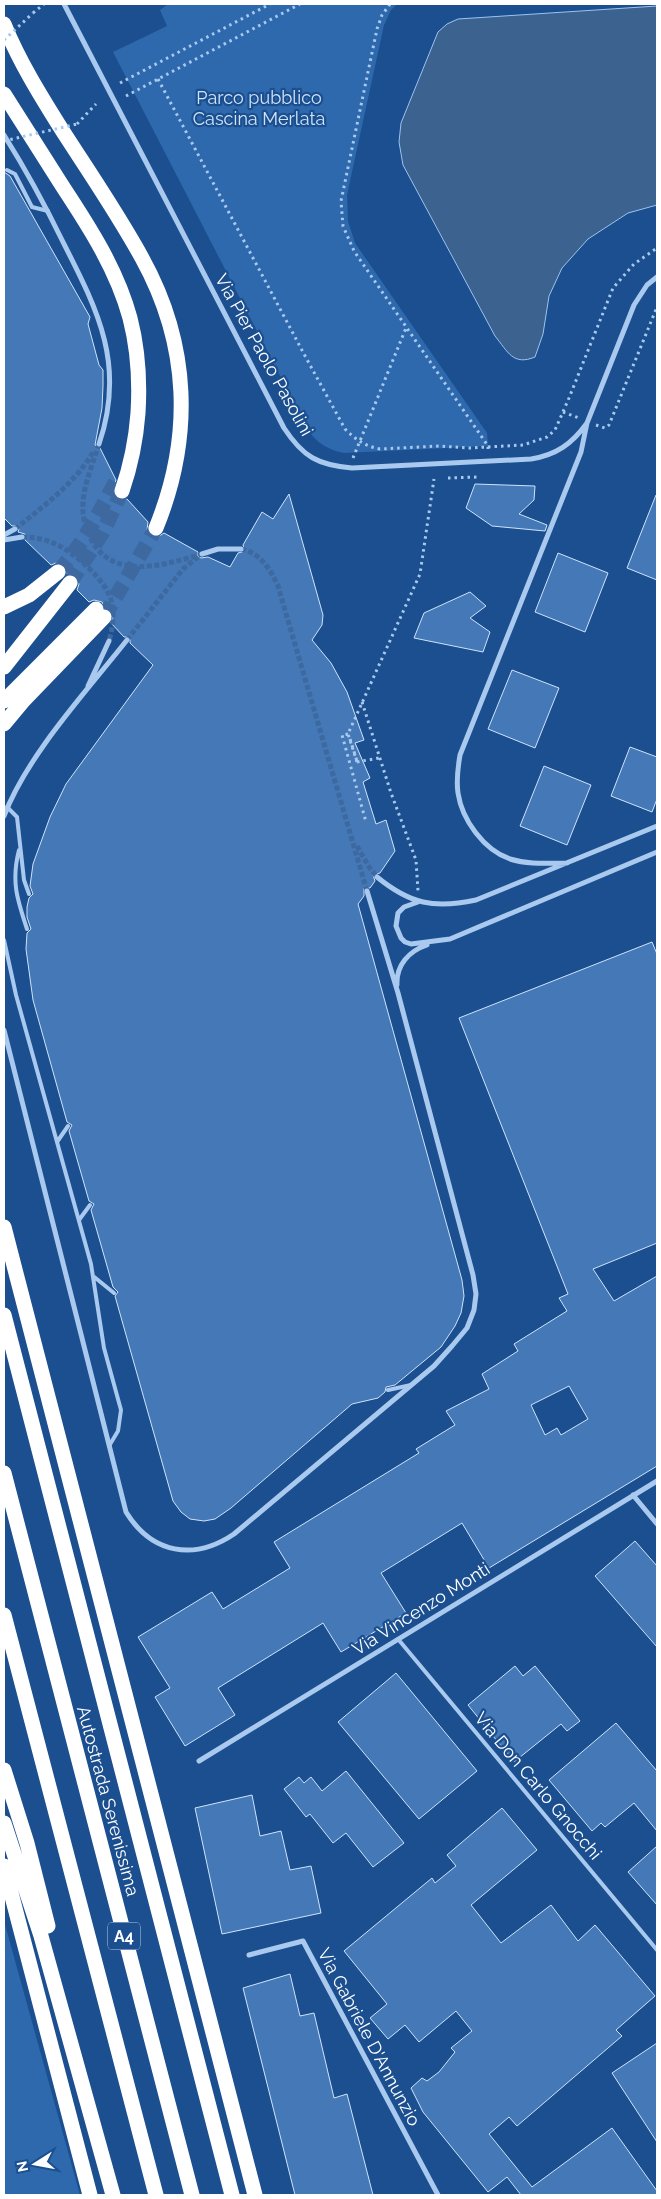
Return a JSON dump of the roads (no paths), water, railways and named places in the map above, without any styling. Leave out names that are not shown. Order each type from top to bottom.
[{"type":"highway","points":[[4,24],[31,81],[142,258],[171,324],[180,375],[181,428],[174,476],[156,528]]},
{"type":"highway","points":[[4,94],[87,224],[116,278],[130,319],[135,343],[138,400],[119,486]]},
{"type":"highway","points":[[4,607],[30,595],[58,572]]},
{"type":"highway","points":[[4,667],[70,583]]},
{"type":"highway","points":[[4,701],[100,613],[4,724]]},
{"type":"highway","points":[[4,1227],[255,2195]]},
{"type":"highway","points":[[4,1315],[232,2195]]},
{"type":"highway","name":"Autostrada Serenissima","points":[[4,1473],[192,2195]]},
{"type":"highway","name":"A4","points":[[4,1616],[156,2195]]},
{"type":"highway","points":[[4,1770],[27,1843],[73,2020],[99,2144]]},
{"type":"highway","points":[[4,1824],[41,1936],[113,2195]]},
{"type":"highway","points":[[4,1866],[90,2195]]},
{"type":"highway","points":[[242,2147],[259,2195]]},
{"type":"street","name":"Via Pier Paolo Pasolini","points":[[64,4],[295,446],[312,459],[332,466],[352,468],[531,460],[547,456],[562,449],[575,439],[587,423]]},
{"type":"street","points":[[4,135],[48,211],[92,300],[106,346],[110,373],[110,400],[99,444]]},
{"type":"street","name":"Via Pier Paolo Pasolini","points":[[567,863],[528,863],[508,859],[487,845],[463,812],[458,793],[457,773],[460,755],[581,452],[587,423],[634,305],[647,285],[657,277]]},
{"type":"street","points":[[4,535],[15,529]]},
{"type":"street","points":[[4,540],[22,537]]},
{"type":"street","points":[[202,554],[218,549],[241,549]]},
{"type":"street","points":[[4,816],[23,776],[127,640]]},
{"type":"street","points":[[85,693],[109,641]]},
{"type":"street","points":[[377,877],[392,889],[418,902],[444,905],[476,900],[657,826]]},
{"type":"street","points":[[418,902],[404,907],[398,913],[396,919],[398,932],[405,942],[411,944],[450,939],[657,852]]},
{"type":"street","points":[[4,1030],[126,1512],[145,1536],[174,1549],[206,1548],[220,1544],[434,1366],[467,1328],[474,1310],[476,1294],[473,1275],[398,993],[367,891]]},
{"type":"street","points":[[398,993],[398,971],[406,958],[420,947],[437,941]]},
{"type":"street","name":"Via Vincenzo Monti","points":[[199,1761],[657,1481]]},
{"type":"street","points":[[633,1495],[657,1524]]},
{"type":"street","name":"Via Gabriele D'Annunzio","points":[[249,1955],[303,1941],[438,2195]]},
{"type":"lane","points":[[7,170],[15,174],[32,207],[48,211]]},
{"type":"lane","points":[[8,807],[16,817],[24,880],[29,894]]},
{"type":"lane","points":[[19,848],[14,869],[15,886],[27,929]]},
{"type":"lane","points":[[4,940],[16,995],[93,1276],[104,1348],[120,1410],[118,1431],[109,1446]]},
{"type":"lane","points":[[57,1142],[68,1126]]},
{"type":"lane","points":[[79,1220],[90,1205]]},
{"type":"lane","points":[[93,1276],[114,1293]]},
{"type":"lane","points":[[388,1390],[412,1385]]},
{"type":"lane","name":"Via Don Carlo Gnocchi","points":[[398,1639],[657,1950]]},
{"type":"tunnel","points":[[99,444],[87,481],[83,507],[83,516],[87,529],[99,551],[111,560],[125,565],[140,566],[172,562],[202,554]]},
{"type":"tunnel","points":[[15,529],[68,484],[94,451]]},
{"type":"tunnel","points":[[58,572],[83,539],[116,481]]},
{"type":"tunnel","points":[[70,583],[103,532],[122,491]]},
{"type":"tunnel","points":[[104,617],[156,528]]},
{"type":"tunnel","points":[[22,537],[31,537],[54,543],[81,561],[99,579],[110,596],[112,606],[112,628],[109,641]]},
{"type":"tunnel","points":[[241,549],[259,558],[268,568],[278,586],[367,891]]},
{"type":"tunnel","points":[[127,640],[183,569],[198,557]]},
{"type":"tunnel","points":[[357,846],[377,877]]},
{"type":"park label","name":"Parco pubblico Cascina Merlata","points":[[259,108]]}]
